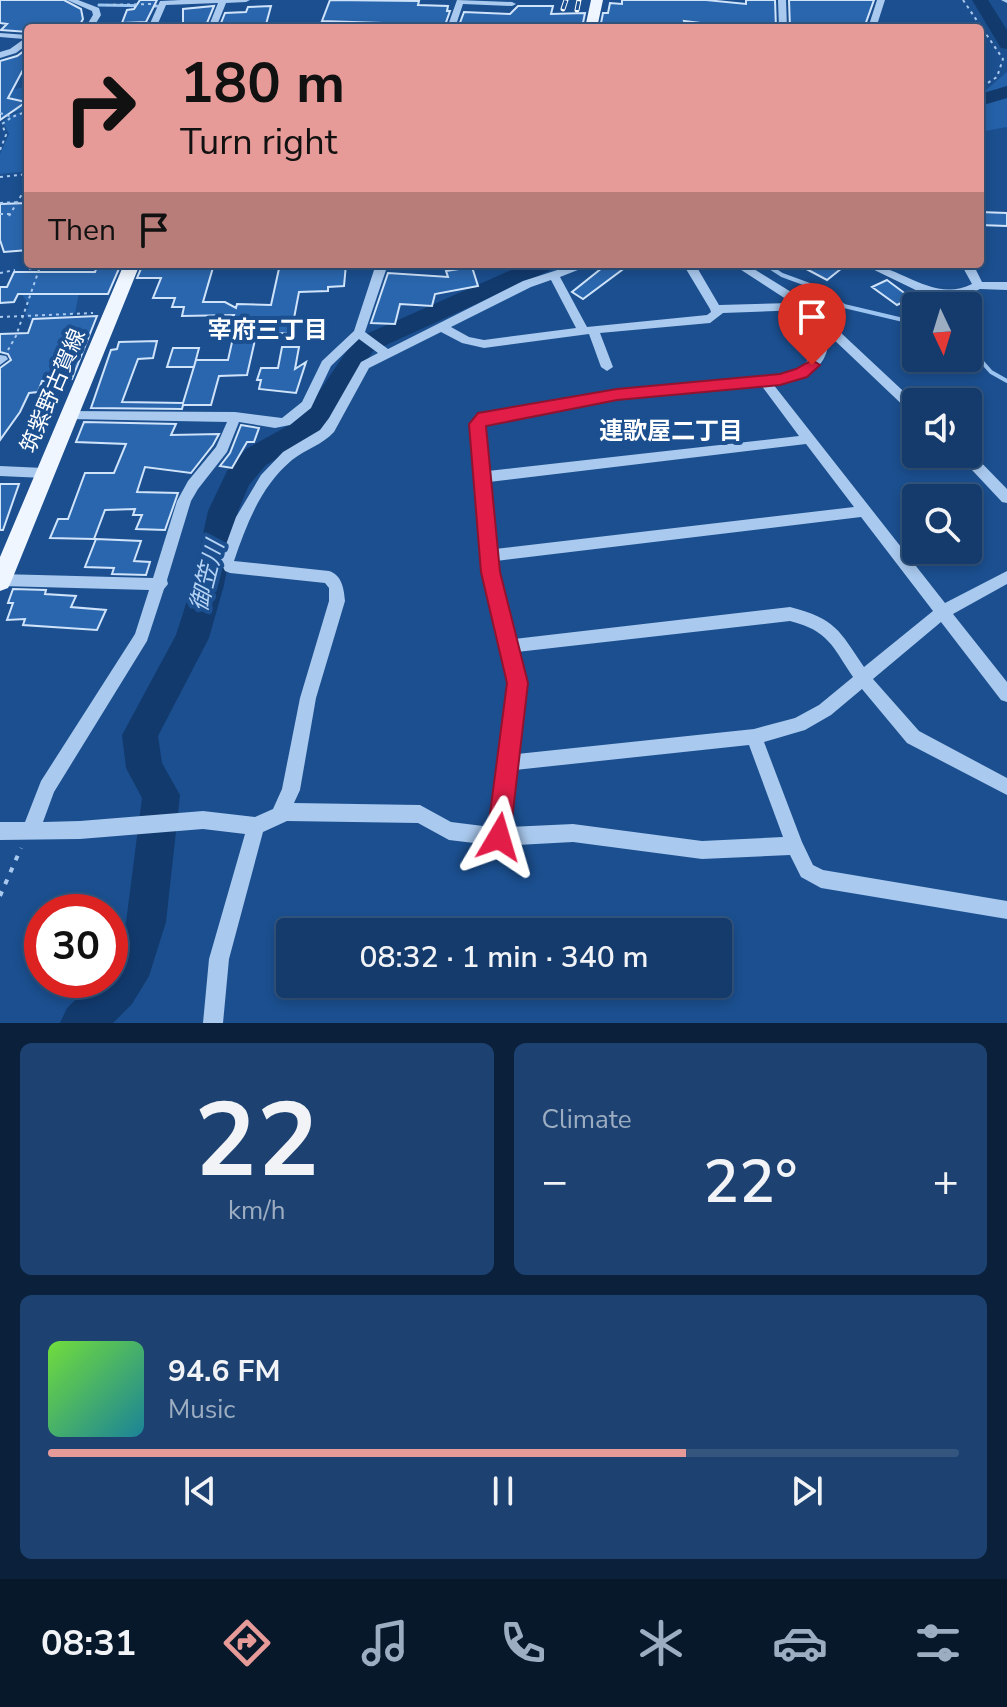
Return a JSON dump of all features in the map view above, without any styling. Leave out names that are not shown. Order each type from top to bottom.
[{"type":"main road","points":[[592,24],[597,0]]},
{"type":"main road","name":"筑紫野古賀線","points":[[0,581],[130,268]]},
{"type":"street","points":[[71,0],[93,7],[97,15],[91,24]]},
{"type":"street","points":[[154,24],[163,3],[246,0]]},
{"type":"street","points":[[782,0],[783,24]]},
{"type":"street","points":[[873,24],[881,0]]},
{"type":"street","points":[[214,24],[223,1]]},
{"type":"street","points":[[453,24],[462,1],[512,4]]},
{"type":"street","points":[[0,35],[24,38]]},
{"type":"street","points":[[0,55],[13,51],[24,41]]},
{"type":"street","points":[[69,414],[235,417],[286,424],[307,405],[326,364],[361,334],[381,268]]},
{"type":"street","points":[[280,814],[291,790],[308,698],[337,601],[336,587],[329,577],[230,567],[227,561],[246,505],[297,447],[321,438],[331,427],[354,379],[382,351],[443,328],[527,284],[575,268]]},
{"type":"street","points":[[443,328],[466,340],[484,344],[541,335],[702,322],[714,317],[716,309],[691,268]]},
{"type":"street","points":[[744,268],[805,306],[902,397]]},
{"type":"street","points":[[877,268],[928,292],[965,292],[978,285],[1007,286]]},
{"type":"street","points":[[969,268],[978,285]]},
{"type":"street","points":[[554,275],[607,367]]},
{"type":"street","points":[[716,309],[805,306]]},
{"type":"street","points":[[499,837],[517,683],[489,556],[477,424],[484,418],[617,395],[765,382],[801,373],[819,356],[825,326]]},
{"type":"street","points":[[361,334],[382,351]]},
{"type":"street","points":[[765,382],[1007,695]]},
{"type":"street","points":[[29,830],[47,787],[142,636],[161,584],[184,501],[222,449],[235,417]]},
{"type":"street","points":[[286,424],[297,447]]},
{"type":"street","points":[[483,477],[811,439]]},
{"type":"street","points":[[978,468],[1007,498]]},
{"type":"street","points":[[0,471],[44,473]]},
{"type":"street","points":[[489,556],[864,511]]},
{"type":"street","points":[[508,763],[754,737],[814,718],[942,612],[1007,577]]},
{"type":"street","points":[[0,581],[161,584]]},
{"type":"street","points":[[510,646],[790,614],[813,620],[831,631],[863,679],[913,737],[1007,787]]},
{"type":"street","points":[[754,737],[807,871],[821,879],[1007,910]]},
{"type":"street","points":[[0,831],[182,820],[219,820],[256,826],[280,814],[420,814],[449,831],[499,837],[573,833],[702,850],[795,846]]},
{"type":"street","points":[[213,1023],[219,959],[256,826]]},
{"type":"path","points":[[963,0],[979,24]]},
{"type":"path","points":[[83,2],[120,6],[163,3]]},
{"type":"path","points":[[984,31],[1004,61],[996,80],[984,86]]},
{"type":"path","points":[[0,150],[6,135],[2,124],[24,112]]},
{"type":"path","points":[[0,113],[12,117]]},
{"type":"path","points":[[0,177],[24,174]]},
{"type":"path","points":[[0,214],[10,215],[24,191]]},
{"type":"path","points":[[0,203],[17,202]]},
{"type":"path","points":[[1,360],[16,336],[39,269],[29,269]]},
{"type":"path","points":[[0,273],[15,270]]},
{"type":"path","points":[[0,317],[112,313]]},
{"type":"path","points":[[0,896],[29,830]]},
{"type":"shaded area","points":[[1007,72],[1007,127],[984,131],[984,92]]},
{"type":"shaded area","points":[[24,87],[24,102],[10,97],[12,90]]},
{"type":"shaded area","points":[[24,102],[24,110],[10,113]]},
{"type":"shaded area","points":[[24,110],[24,171],[0,174],[0,154],[9,134],[3,122]]},
{"type":"shaded area","points":[[21,293],[79,294],[75,313],[56,322],[35,324],[25,315],[29,305]]},
{"type":"building","points":[[0,0],[64,0],[81,9],[83,19],[80,24],[24,24],[24,32],[1,30],[7,24],[0,23]]},
{"type":"building","points":[[140,0],[157,0],[146,22],[122,23],[127,10],[134,9]]},
{"type":"building","points":[[330,0],[419,1],[418,5],[448,6],[447,11],[450,11],[445,24],[322,21]]},
{"type":"building","points":[[622,0],[706,0],[746,4],[746,0],[775,0],[776,24],[684,21],[685,24],[601,24],[610,3],[622,4]]},
{"type":"building","points":[[789,0],[874,0],[865,24],[790,24]]},
{"type":"building","points":[[214,6],[207,24],[183,24],[183,9]]},
{"type":"building","points":[[271,6],[266,24],[221,24],[225,13],[246,12],[248,7]]},
{"type":"building","points":[[518,6],[553,6],[551,14],[585,13],[583,24],[460,24],[464,12],[510,14]]},
{"type":"building","points":[[24,51],[24,68],[8,98],[24,103],[0,120],[0,61]]},
{"type":"building","points":[[24,203],[24,250],[4,252],[0,240],[0,204]]},
{"type":"building","points":[[984,212],[1007,213],[1007,226],[984,225]]},
{"type":"building","points":[[96,268],[119,268],[108,294],[18,294],[14,302],[0,303],[0,287],[7,287],[14,272],[95,272]]},
{"type":"building","points":[[141,268],[213,268],[203,302],[225,302],[236,308],[237,304],[271,305],[279,268],[346,268],[344,286],[328,287],[328,291],[299,292],[291,334],[257,331],[247,375],[219,376],[211,405],[183,405],[182,409],[91,408],[111,350],[117,349],[119,342],[157,341],[153,358],[138,359],[122,402],[183,403],[196,360],[228,360],[235,329],[229,328],[234,315],[182,316],[184,307],[172,307],[175,298],[153,298],[161,278],[137,278]]},
{"type":"building","points":[[472,268],[478,286],[435,294],[432,306],[400,304],[395,324],[371,323],[388,273],[448,277],[446,271]]},
{"type":"building","points":[[602,268],[625,268],[583,299],[572,292]]},
{"type":"building","points":[[804,268],[842,268],[827,280]]},
{"type":"building","points":[[887,280],[903,292],[902,302],[897,305],[872,287]]},
{"type":"building","points":[[97,316],[72,379],[42,381],[38,392],[29,393],[0,440],[0,368],[11,360],[8,354],[0,352],[0,334],[28,333],[33,319]]},
{"type":"building","points":[[282,347],[299,347],[295,369],[306,362],[296,393],[259,389],[261,380],[257,380],[261,368],[278,368]]},
{"type":"building","points":[[173,348],[199,348],[194,367],[167,367]]},
{"type":"building","points":[[84,422],[176,424],[171,435],[219,434],[191,473],[145,467],[137,492],[178,493],[165,530],[136,529],[142,515],[133,515],[135,509],[105,510],[94,539],[50,538],[58,519],[68,519],[85,473],[114,473],[126,444],[76,442]]},
{"type":"building","points":[[241,425],[259,428],[254,442],[247,442],[232,468],[220,466],[230,453]]},
{"type":"building","points":[[0,484],[19,484],[3,530],[0,530]]},
{"type":"building","points":[[96,539],[141,541],[134,561],[150,562],[146,575],[112,574],[114,568],[85,567]]},
{"type":"building","points":[[13,589],[46,590],[45,594],[76,596],[71,607],[106,610],[97,630],[23,625],[25,619],[7,620],[13,603],[8,603]]},
{"type":"waterway","name":"御笠川","points":[[980,0],[1007,44]]},
{"type":"waterway","points":[[99,5],[157,6]]},
{"type":"waterway","name":"御笠川","points":[[984,99],[1007,92]]},
{"type":"waterway","name":"御笠川","points":[[82,1023],[117,989],[134,961],[146,922],[161,795],[144,768],[140,735],[192,638],[208,585],[223,511],[237,479],[256,457],[303,430],[315,419],[364,345],[536,268]]},
{"type":"waterway","points":[[771,268],[820,289],[844,306],[902,320]]},
{"type":"waterway","points":[[982,362],[991,372],[1007,381]]},
{"type":"railway","points":[[563,9],[566,0]]},
{"type":"railway","points":[[577,10],[579,0]]},
{"type":"district","name":"宰府三丁目","points":[[268,330]]},
{"type":"district","name":"連歌屋二丁目","points":[[671,431]]},
{"type":"route","points":[[499,837],[517,683],[490,572],[477,424],[484,418],[617,395],[765,382],[801,373],[812,365]]}]
